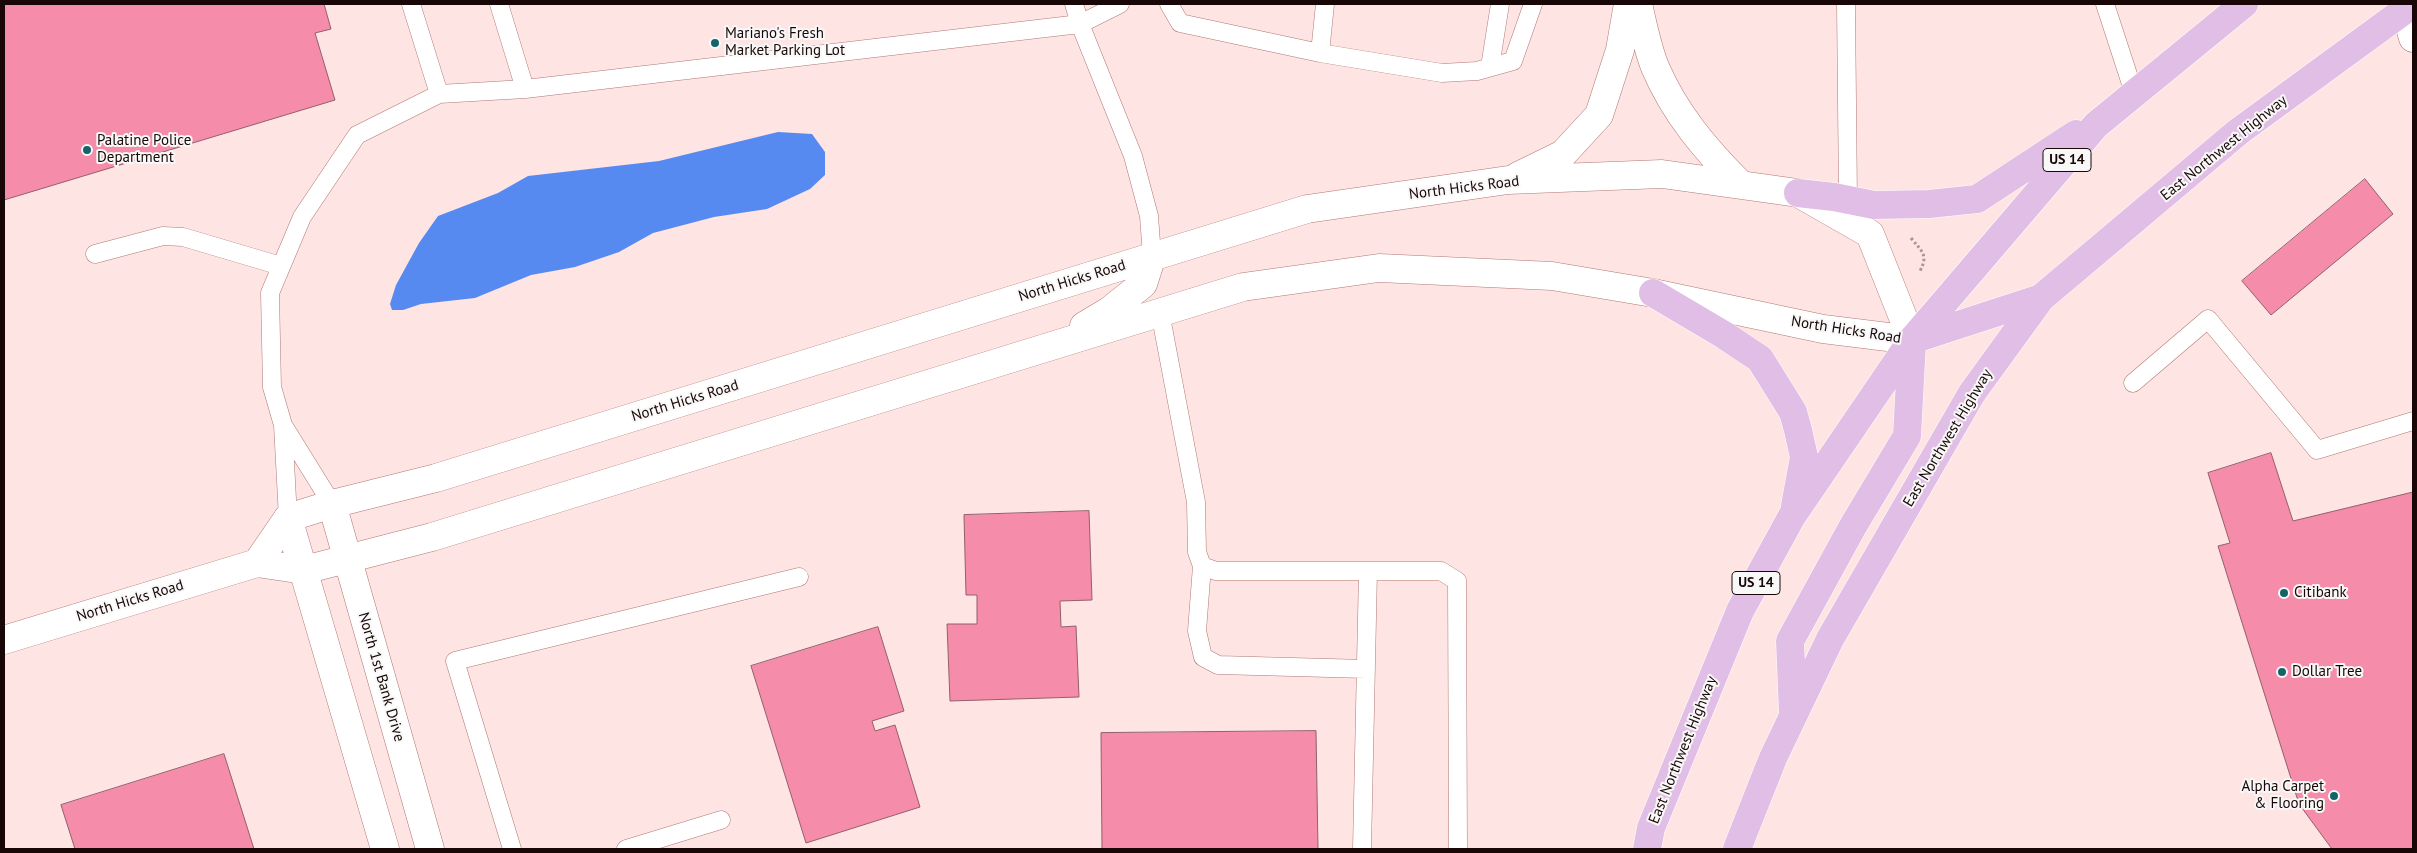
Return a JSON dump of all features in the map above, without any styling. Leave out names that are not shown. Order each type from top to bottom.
[{"type":"main road","points":[[1508,180],[1563,154],[1599,115],[1620,50],[1628,4]]},
{"type":"main road","points":[[1638,4],[1655,67],[1679,113],[1705,148],[1741,185]]},
{"type":"main road","name":"East Northwest Highway","points":[[1647,849],[1651,828],[1740,611],[1792,516],[1912,340],[2096,125],[2244,4]]},
{"type":"main road","points":[[2409,7],[2413,38]]},
{"type":"main road","name":"East Northwest Highway","points":[[1738,849],[1773,758],[1830,639],[1967,401],[2041,298],[2238,132],[2409,7]]},
{"type":"main road","points":[[1798,193],[1848,200],[1874,206],[1929,204],[1978,199],[2039,160],[2134,93]]},
{"type":"main road","name":"North Hicks Road","points":[[4,640],[257,562],[304,570],[432,537],[1243,287],[1379,268],[1552,276],[1653,293],[1824,329],[1912,340],[1870,234],[1798,193],[1662,174],[1508,180],[1307,209],[436,478],[332,504],[288,518]]},
{"type":"main road","points":[[1048,347],[1108,311],[1143,284],[1152,256]]},
{"type":"main road","points":[[1653,293],[1724,335],[1760,359],[1784,397],[1793,412],[1804,457],[1792,516]]},
{"type":"main road","points":[[1793,716],[1790,641],[1853,526],[1907,436],[1912,340],[2041,298]]},
{"type":"main road","name":"North 1st Bank Drive","points":[[332,504],[430,849]]},
{"type":"main road","points":[[257,562],[288,518]]},
{"type":"main road","points":[[288,518],[385,849]]},
{"type":"lane","points":[[411,4],[439,94]]},
{"type":"lane","points":[[499,4],[525,89]]},
{"type":"lane","points":[[1074,4],[1080,24],[1133,156],[1149,216],[1152,256]]},
{"type":"lane","points":[[288,518],[283,425],[272,387],[270,293],[302,217],[357,135],[439,94],[525,89],[1080,24],[1120,4]]},
{"type":"lane","points":[[1169,4],[1180,23],[1320,53],[1442,73],[1477,71],[1513,61],[1532,4]]},
{"type":"lane","points":[[1320,53],[1325,4]]},
{"type":"lane","points":[[1490,67],[1500,4]]},
{"type":"lane","points":[[1846,4],[1848,200]]},
{"type":"lane","points":[[2105,4],[2134,93]]},
{"type":"lane","points":[[95,254],[163,236],[182,237],[281,266]]},
{"type":"lane","points":[[1160,312],[1196,502],[1197,552],[1202,566],[1197,631],[1203,656],[1218,666],[1366,669]]},
{"type":"lane","points":[[2133,383],[2208,319],[2317,450],[2413,421]]},
{"type":"lane","points":[[283,425],[332,504]]},
{"type":"lane","points":[[1202,566],[1216,571],[1441,571],[1457,581],[1458,849]]},
{"type":"lane","points":[[1362,849],[1368,571]]},
{"type":"lane","points":[[512,849],[455,660],[799,577]]},
{"type":"lane","points":[[626,849],[721,820]]},
{"type":"path","points":[[1908,234],[1924,255],[1925,260],[1920,271]]},
{"type":"water","points":[[778,132],[812,134],[825,152],[825,175],[810,189],[767,209],[714,217],[653,233],[619,252],[575,267],[531,275],[475,298],[421,304],[403,310],[392,310],[390,304],[396,285],[419,243],[438,216],[498,193],[528,176],[659,161]]},
{"type":"building","name":"Palatine Police Department","points":[[4,4],[324,4],[331,29],[315,33],[335,100],[4,200]]},
{"type":"building","points":[[2365,179],[2393,214],[2271,315],[2242,281]]},
{"type":"building","points":[[2271,453],[2293,521],[2413,492],[2413,849],[2332,849],[2299,804],[2218,546],[2230,543],[2208,473]]},
{"type":"building","points":[[1089,511],[1092,600],[1060,601],[1061,627],[1076,626],[1079,697],[950,701],[947,624],[977,624],[977,595],[966,595],[964,515]]},
{"type":"building","points":[[878,627],[904,711],[872,721],[875,731],[895,725],[920,807],[806,843],[751,666]]},
{"type":"building","points":[[1316,731],[1318,849],[1102,849],[1101,733]]},
{"type":"building","points":[[224,754],[254,849],[75,849],[61,805]]},
{"type":"place","name":"Mariano's Fresh Market Parking Lot","points":[[715,43]]},
{"type":"place","name":"Palatine Police Department","points":[[87,150]]},
{"type":"place","name":"Citibank","points":[[2284,593]]},
{"type":"place","name":"Dollar Tree","points":[[2282,672]]},
{"type":"place","name":"Alpha Carpet & Flooring","points":[[2334,796]]}]
